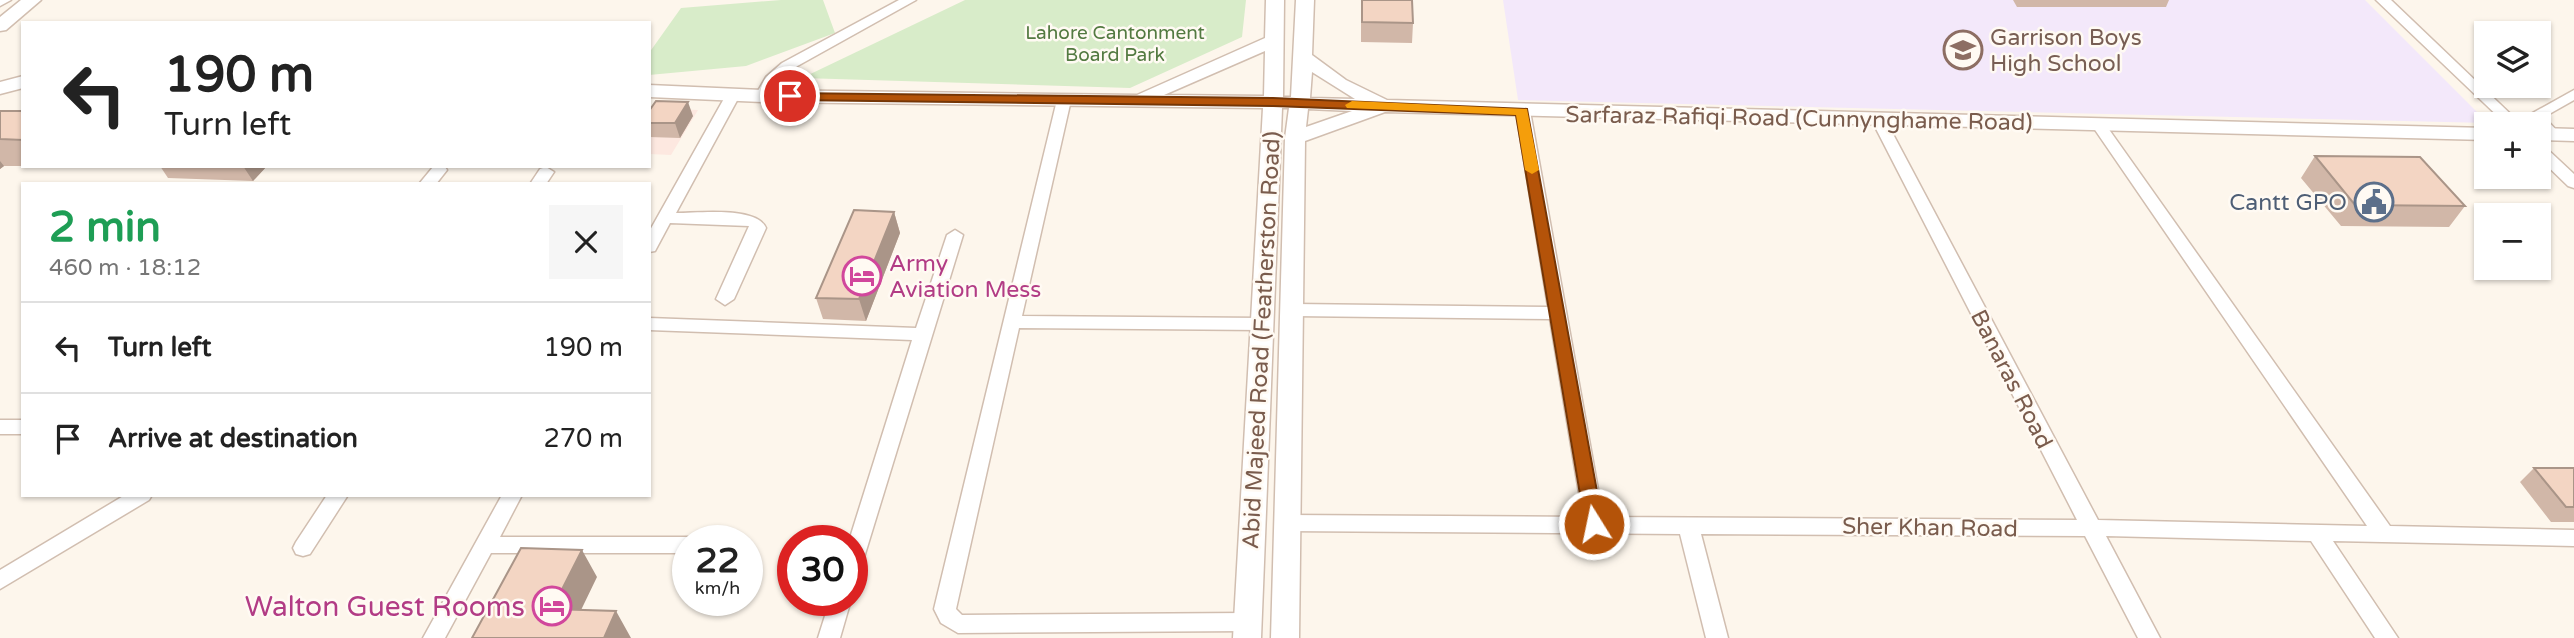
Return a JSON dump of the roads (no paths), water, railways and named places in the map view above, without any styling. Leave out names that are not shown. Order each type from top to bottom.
[{"type":"street","points":[[0,26],[33,0]]},
{"type":"street","points":[[762,96],[771,80],[786,66],[909,0]]},
{"type":"street","name":"Abid Majeed Road (Featherston Road)","points":[[1248,630],[1273,102],[1275,0]]},
{"type":"street","name":"Abid Majeed Road (Featherston Road)","points":[[1285,638],[1287,472],[1294,310],[1295,138],[1300,103],[1305,0]]},
{"type":"street","points":[[2383,0],[2501,112]]},
{"type":"street","points":[[1136,100],[1273,41]]},
{"type":"street","points":[[1303,57],[1339,84],[1384,106]]},
{"type":"street","points":[[0,76],[21,80]]},
{"type":"street","points":[[0,88],[21,81]]},
{"type":"street","name":"Sarfaraz Rafiqi Road (Cunnynghame Road)","points":[[651,91],[762,96],[1273,102],[1522,111],[2474,134]]},
{"type":"street","points":[[2541,112],[2574,94]]},
{"type":"street","points":[[651,243],[733,95]]},
{"type":"street","points":[[1064,100],[945,609],[949,617],[958,624],[1248,630]]},
{"type":"street","points":[[1295,138],[1384,106]]},
{"type":"street","points":[[1522,111],[1594,524]]},
{"type":"street","name":"Banaras Road","points":[[1878,119],[2089,528],[2149,638]]},
{"type":"street","points":[[2098,124],[2384,534]]},
{"type":"street","points":[[2551,138],[2574,135]]},
{"type":"street","points":[[2551,150],[2574,183]]},
{"type":"street","points":[[429,182],[439,170]]},
{"type":"street","points":[[665,218],[747,219],[756,223],[758,228],[725,299]]},
{"type":"street","points":[[864,525],[955,235]]},
{"type":"street","points":[[1294,310],[1556,313]]},
{"type":"street","points":[[1012,322],[1262,324]]},
{"type":"street","points":[[651,324],[923,334]]},
{"type":"street","points":[[0,426],[21,427]]},
{"type":"street","points":[[1256,471],[1287,472]]},
{"type":"street","points":[[0,580],[139,497]]},
{"type":"street","points":[[303,548],[337,497]]},
{"type":"street","points":[[434,638],[512,497]]},
{"type":"street","name":"Sher Khan Road","points":[[1287,523],[2089,528],[2318,535],[2574,538]]},
{"type":"street","points":[[1688,524],[1717,638]]},
{"type":"street","points":[[2318,535],[2387,638]]},
{"type":"street","points":[[485,545],[672,545]]},
{"type":"street","points":[[829,638],[836,616]]},
{"type":"place","name":"Garrison Boys High School","points":[[1963,50]]},
{"type":"place","name":"Cantt GPO","points":[[2374,202]]},
{"type":"place","name":"Army Aviation Mess","points":[[862,276]]},
{"type":"place","name":"Walton Guest Rooms","points":[[552,606]]},
{"type":"park label","name":"Lahore Cantonment Board Park","points":[[1115,43]]}]
